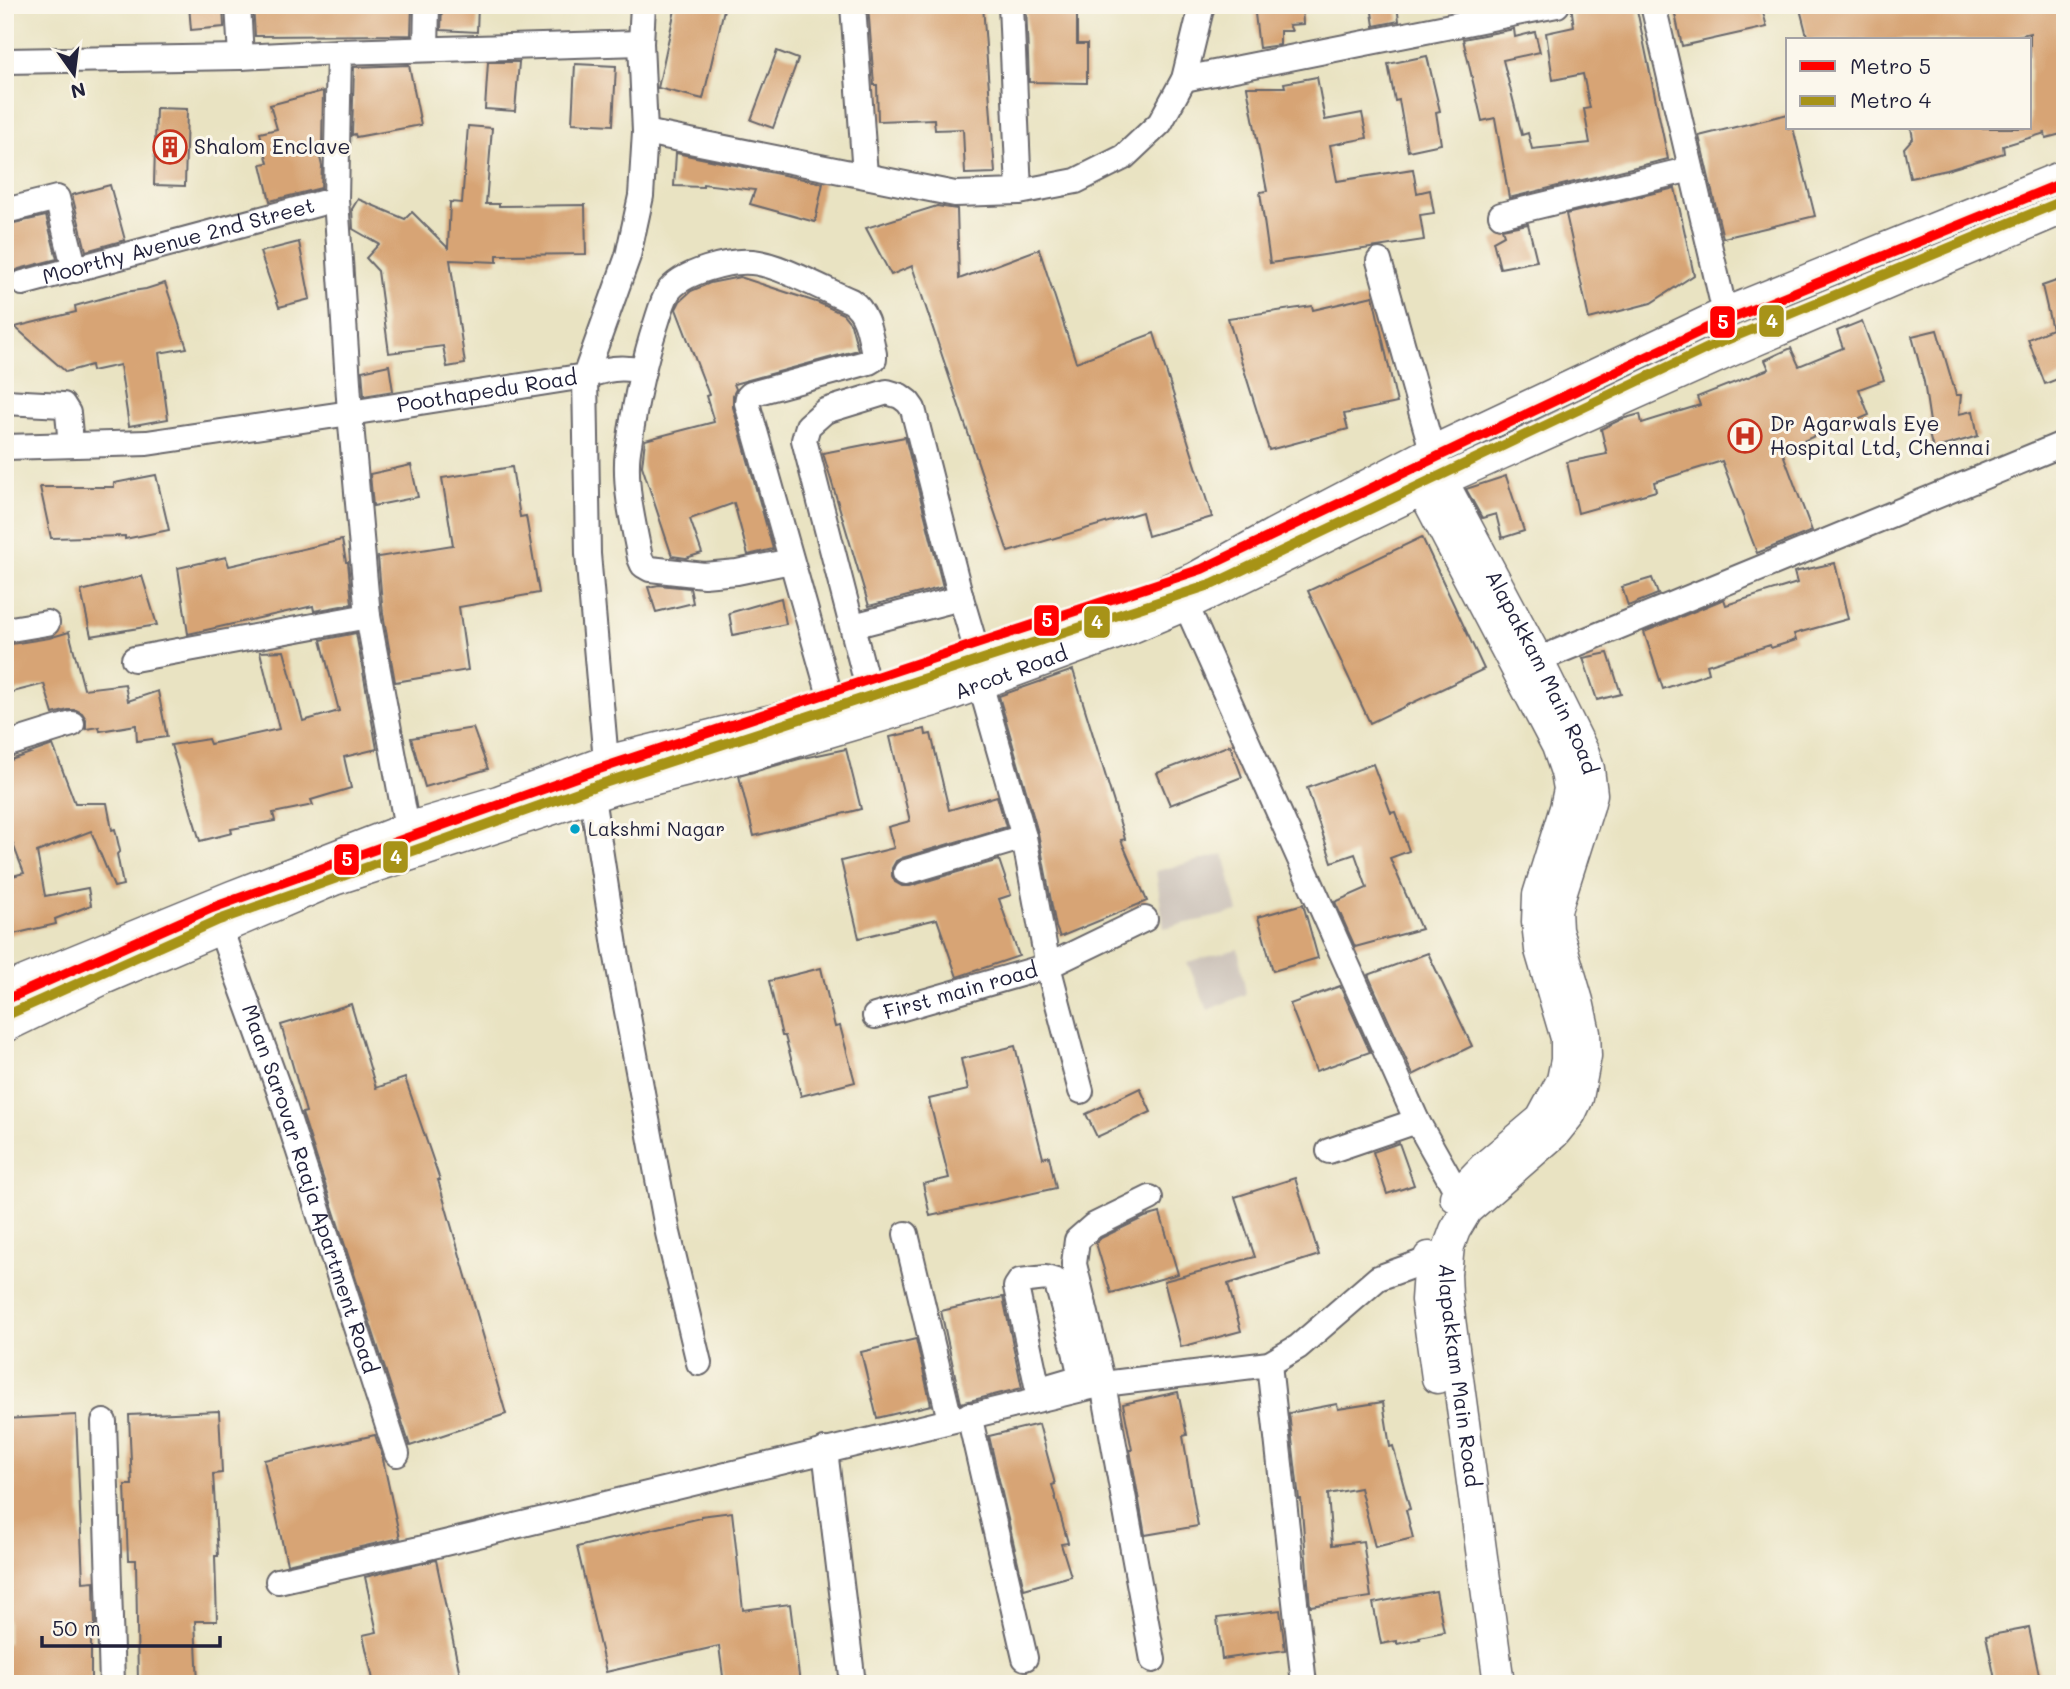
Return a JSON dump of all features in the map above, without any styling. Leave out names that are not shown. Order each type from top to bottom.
[{"type":"main road","name":"Arcot Road","points":[[5,1027],[106,978],[334,880],[592,797],[748,756],[937,699],[979,671],[1194,578],[1418,458],[1725,313],[2065,175]]},
{"type":"main road","name":"Arcot Road","points":[[5,989],[407,828],[498,800],[606,761],[776,719],[869,692],[979,671],[1127,630],[1186,606],[1432,485],[1731,351],[2065,208]]},
{"type":"main road","name":"Alapakkam Main Road","points":[[1418,458],[1527,664],[1584,753],[1591,780],[1590,806],[1556,910],[1556,930],[1585,1033],[1586,1056],[1578,1098],[1571,1113],[1542,1146],[1462,1201],[1455,1230],[1438,1260],[1426,1300],[1479,1684]]},
{"type":"main road","name":"Alapakkam Main Road","points":[[1438,1260],[1447,1296],[1499,1684]]},
{"type":"street","points":[[238,5],[241,57]]},
{"type":"street","points":[[426,50],[427,5]]},
{"type":"street","points":[[585,376],[628,256],[641,196],[645,132],[641,43],[643,5]]},
{"type":"street","points":[[853,5],[865,175]]},
{"type":"street","points":[[1011,5],[1018,192]]},
{"type":"street","points":[[645,132],[955,194],[1018,192],[1076,181],[1124,157],[1160,123],[1184,79],[1202,5]]},
{"type":"street","points":[[1184,79],[1558,5]]},
{"type":"street","points":[[1653,5],[1725,313]]},
{"type":"street","points":[[5,61],[241,57],[641,43]]},
{"type":"street","points":[[339,52],[336,200],[350,413],[368,615],[407,828]]},
{"type":"street","points":[[1501,215],[1691,169]]},
{"type":"street","points":[[5,211],[57,198],[75,270]]},
{"type":"street","name":"Moorthy Avenue 2nd Street","points":[[23,283],[336,200]]},
{"type":"street","points":[[1379,261],[1430,443],[1418,458]]},
{"type":"street","points":[[791,561],[737,572],[704,575],[650,569],[643,565],[628,495],[627,461],[643,371],[660,311],[669,290],[680,280],[697,272],[736,263],[752,262],[771,266],[851,301],[861,309],[874,354],[870,362],[751,394],[747,407],[832,703]]},
{"type":"street","points":[[585,376],[607,369],[626,367],[643,371]]},
{"type":"street","name":"Poothapedu Road","points":[[5,447],[147,443],[585,376],[588,554],[606,761]]},
{"type":"street","name":"First main road","points":[[853,626],[804,440],[808,426],[825,411],[887,392],[900,396],[913,409],[1024,837],[1048,966]]},
{"type":"street","points":[[5,402],[63,405],[68,413],[71,445]]},
{"type":"street","points":[[1527,664],[2065,443]]},
{"type":"street","points":[[869,692],[853,626],[961,598]]},
{"type":"street","points":[[1186,606],[1417,1121],[1462,1201]]},
{"type":"street","points":[[134,659],[368,615]]},
{"type":"street","points":[[5,630],[47,622]]},
{"type":"street","points":[[5,745],[72,724]]},
{"type":"street","points":[[592,797],[615,946],[666,1219],[699,1363]]},
{"type":"street","points":[[906,872],[1024,837]]},
{"type":"street","name":"First main road","points":[[875,1016],[1048,966],[1145,919]]},
{"type":"street","name":"Maan Sarovar Raaja Apartment Road","points":[[220,928],[280,1093],[397,1454]]},
{"type":"street","points":[[1048,966],[1081,1091]]},
{"type":"street","points":[[1329,1151],[1417,1121]]},
{"type":"street","points":[[1150,1198],[1093,1226],[1077,1240],[1074,1308],[1085,1351],[1103,1384],[1153,1660]]},
{"type":"street","points":[[906,1234],[960,1418],[1025,1658]]},
{"type":"street","points":[[278,1581],[1103,1384],[1269,1364],[1298,1347],[1378,1278],[1438,1260]]},
{"type":"street","points":[[1074,1308],[1056,1281],[1046,1278],[1020,1281],[1016,1287],[1037,1385],[1044,1388],[1078,1378],[1085,1351]]},
{"type":"street","points":[[1269,1364],[1304,1684]]},
{"type":"street","points":[[104,1422],[112,1684]]},
{"type":"street","points":[[825,1450],[853,1684]]},
{"type":"shaded area","points":[[1224,854],[1238,912],[1164,928],[1156,871]]},
{"type":"shaded area","points":[[1238,949],[1246,994],[1208,1010],[1187,962]]},
{"type":"building","points":[[189,5],[223,5],[224,27],[191,30]]},
{"type":"building","points":[[253,5],[412,5],[411,35],[255,36]]},
{"type":"building","points":[[442,5],[478,5],[477,32],[441,30]]},
{"type":"building","points":[[676,5],[725,5],[703,99],[658,88]]},
{"type":"building","points":[[868,5],[983,5],[995,173],[965,174],[963,129],[935,130],[934,119],[878,121]]},
{"type":"building","points":[[1026,5],[1077,5],[1077,44],[1087,44],[1087,83],[1029,82]]},
{"type":"building","points":[[1254,5],[1302,5],[1303,24],[1289,25],[1292,31],[1280,31],[1280,45],[1259,48]]},
{"type":"building","points":[[1371,5],[1397,5],[1399,21],[1374,26]]},
{"type":"building","points":[[1571,5],[1636,5],[1668,159],[1509,198],[1495,118],[1482,121],[1463,39],[1514,29],[1515,37],[1535,32],[1540,52],[1503,60],[1522,135],[1528,133],[1532,149],[1590,143],[1584,109],[1590,108],[1583,74],[1553,80],[1546,33],[1574,27]]},
{"type":"building","points":[[1673,5],[1761,5],[1767,27],[1682,46]]},
{"type":"building","points":[[1799,5],[2065,5],[2065,133],[2046,138],[2045,133],[2003,146],[2004,153],[1910,178],[1904,148],[1913,138],[1911,130],[2032,130],[2030,33],[2009,38],[1807,38]]},
{"type":"building","points":[[777,51],[798,59],[773,128],[751,120]]},
{"type":"building","points":[[1427,56],[1440,111],[1436,112],[1441,144],[1408,151],[1399,100],[1395,101],[1388,64]]},
{"type":"building","points":[[488,62],[519,62],[515,111],[485,109]]},
{"type":"building","points":[[575,64],[616,66],[613,125],[572,123]]},
{"type":"building","points":[[409,65],[421,125],[356,137],[355,134],[352,135],[354,67]]},
{"type":"building","points":[[1317,77],[1325,120],[1362,113],[1367,138],[1330,145],[1337,181],[1413,169],[1417,193],[1430,190],[1434,213],[1420,215],[1424,240],[1270,263],[1260,192],[1267,191],[1247,87],[1285,87],[1284,83]]},
{"type":"building","points":[[323,91],[322,143],[317,145],[322,166],[321,188],[270,201],[261,164],[268,163],[260,133],[277,129],[270,105]]},
{"type":"building","name":"Shalom Enclave","points":[[156,108],[187,109],[185,186],[154,185]]},
{"type":"building","points":[[1786,114],[1786,130],[1794,130],[1815,216],[1723,238],[1699,136]]},
{"type":"building","points":[[468,126],[492,128],[486,204],[585,205],[586,254],[497,255],[497,262],[450,260],[465,364],[447,367],[443,346],[389,353],[378,271],[366,258],[379,244],[353,229],[352,209],[358,199],[405,219],[412,212],[448,248],[450,202],[462,203]]},
{"type":"building","points":[[676,153],[823,183],[815,222],[750,204],[755,190],[703,184],[703,187],[674,186]]},
{"type":"building","points":[[110,185],[125,240],[86,251],[72,195]]},
{"type":"building","points":[[1675,188],[1694,275],[1651,303],[1589,319],[1566,214]]},
{"type":"building","points":[[937,206],[957,209],[959,279],[1039,249],[1076,362],[1154,333],[1212,517],[1148,536],[1142,512],[1008,552],[912,266],[891,275],[866,228]]},
{"type":"building","points":[[46,216],[57,259],[19,269],[5,280],[5,225]]},
{"type":"building","points":[[1528,224],[1537,261],[1500,268],[1493,241],[1504,235],[1502,229]]},
{"type":"building","points":[[299,242],[310,299],[279,307],[260,252]]},
{"type":"building","points":[[740,277],[819,303],[843,314],[851,324],[858,350],[734,384],[736,389],[733,407],[773,549],[748,555],[734,503],[690,519],[702,553],[686,558],[672,556],[642,466],[645,440],[714,422],[706,396],[709,395],[676,309],[691,291],[710,283]]},
{"type":"building","points":[[2065,278],[2065,376],[2045,384],[2028,339],[2052,329],[2042,286]]},
{"type":"building","points":[[165,283],[187,348],[159,353],[168,419],[129,426],[120,365],[92,371],[91,365],[66,372],[15,327],[76,312],[75,306]]},
{"type":"building","points":[[1373,296],[1397,403],[1344,414],[1348,429],[1269,450],[1228,318],[1312,306],[1313,310]]},
{"type":"building","points":[[1862,321],[1884,380],[1859,389],[1869,415],[1837,429],[1836,426],[1782,451],[1812,531],[1757,553],[1722,461],[1654,482],[1656,491],[1578,513],[1567,462],[1607,454],[1601,429],[1640,414],[1642,423],[1700,405],[1697,397],[1769,369],[1765,360],[1791,348],[1799,366],[1843,348],[1837,331]]},
{"type":"building","points":[[1937,330],[1956,395],[1961,395],[1959,414],[1973,411],[1978,436],[1933,449],[1926,423],[1930,422],[1924,382],[1912,336]]},
{"type":"building","points":[[389,365],[393,391],[364,396],[362,371]]},
{"type":"building","points":[[905,437],[943,587],[869,606],[823,453]]},
{"type":"building","points":[[411,465],[418,497],[373,506],[370,474]]},
{"type":"building","points":[[512,467],[520,517],[526,516],[539,593],[459,607],[468,670],[395,682],[383,614],[378,557],[453,545],[442,478]]},
{"type":"building","points":[[156,475],[169,530],[125,539],[125,536],[51,538],[40,487],[114,487],[114,483]]},
{"type":"building","points":[[1506,476],[1524,531],[1502,538],[1496,514],[1482,518],[1466,489]]},
{"type":"building","points":[[1422,537],[1484,669],[1370,723],[1308,591]]},
{"type":"building","points":[[342,540],[348,562],[352,604],[314,611],[313,606],[188,634],[178,568],[226,557],[229,566]]},
{"type":"building","points":[[1835,563],[1848,619],[1794,634],[1796,640],[1771,648],[1770,645],[1707,665],[1709,673],[1663,689],[1644,632],[1724,599],[1726,605],[1797,583],[1794,572]]},
{"type":"building","points":[[142,576],[157,625],[91,636],[81,591]]},
{"type":"building","points":[[1652,578],[1658,594],[1628,606],[1622,587]]},
{"type":"building","points":[[659,585],[690,588],[693,603],[656,612],[648,587]]},
{"type":"building","points":[[781,598],[786,624],[733,635],[729,613]]},
{"type":"building","points":[[69,632],[84,689],[125,684],[128,701],[158,691],[167,737],[137,741],[136,725],[100,731],[99,727],[86,729],[86,719],[76,710],[53,714],[44,684],[5,694],[5,645]]},
{"type":"building","points":[[356,633],[377,749],[344,757],[351,788],[311,800],[313,805],[273,813],[275,821],[231,829],[232,833],[200,841],[171,745],[208,739],[210,744],[279,729],[260,652],[284,651],[303,721],[339,711],[321,640]]},
{"type":"building","points":[[1608,653],[1621,694],[1597,700],[1583,658]]},
{"type":"building","points":[[1073,670],[1125,839],[1121,840],[1147,901],[1060,937],[1038,833],[999,696]]},
{"type":"building","points":[[473,728],[488,769],[425,787],[411,738]]},
{"type":"building","points":[[925,729],[926,735],[931,734],[949,810],[997,796],[1006,827],[902,858],[896,861],[892,868],[895,882],[910,886],[999,860],[1011,895],[999,899],[1019,956],[957,977],[937,919],[859,938],[841,861],[894,848],[888,827],[910,821],[890,737]]},
{"type":"building","points":[[53,745],[75,803],[107,803],[112,830],[115,829],[120,851],[117,854],[123,885],[114,887],[91,831],[37,852],[45,896],[88,888],[91,905],[55,919],[56,924],[5,936],[5,878],[24,873],[5,823],[5,762]]},
{"type":"building","points":[[1230,745],[1242,777],[1170,805],[1157,773]]},
{"type":"building","points":[[846,749],[861,809],[754,836],[739,776]]},
{"type":"building","points":[[1373,764],[1391,813],[1395,812],[1409,851],[1390,858],[1421,929],[1355,947],[1335,902],[1367,888],[1355,854],[1332,862],[1307,788]]},
{"type":"building","points":[[1303,904],[1318,958],[1273,971],[1258,917]]},
{"type":"building","points":[[1428,953],[1472,1046],[1413,1075],[1368,975]]},
{"type":"building","points":[[821,968],[835,1027],[840,1026],[855,1082],[801,1096],[785,1036],[782,1036],[769,981]]},
{"type":"building","points":[[1340,986],[1370,1052],[1316,1071],[1290,1004]]},
{"type":"building","points":[[351,1004],[376,1088],[405,1078],[440,1180],[506,1414],[410,1446],[302,1113],[306,1112],[281,1025]]},
{"type":"building","points":[[1015,1046],[1043,1158],[1049,1156],[1056,1188],[930,1216],[923,1184],[949,1178],[929,1099],[968,1090],[961,1059]]},
{"type":"building","points":[[1140,1088],[1151,1112],[1097,1137],[1086,1114]]},
{"type":"building","points":[[1399,1143],[1414,1185],[1387,1194],[1373,1152]]},
{"type":"building","points":[[1295,1178],[1319,1255],[1228,1284],[1241,1331],[1181,1347],[1164,1281],[1255,1257],[1235,1197]]},
{"type":"building","points":[[1160,1213],[1178,1274],[1111,1293],[1096,1243],[1145,1217]]},
{"type":"building","points":[[1003,1297],[1022,1388],[961,1403],[941,1311]]},
{"type":"building","points":[[916,1339],[931,1405],[877,1418],[861,1352]]},
{"type":"building","points":[[1178,1392],[1187,1435],[1183,1436],[1198,1526],[1145,1535],[1123,1404]]},
{"type":"building","points":[[1383,1402],[1390,1447],[1393,1446],[1410,1509],[1406,1510],[1413,1538],[1375,1547],[1360,1488],[1328,1494],[1332,1545],[1363,1541],[1371,1597],[1310,1606],[1301,1499],[1289,1413],[1337,1404],[1338,1409]]},
{"type":"building","points":[[219,1411],[222,1473],[213,1474],[218,1556],[215,1556],[217,1621],[195,1621],[198,1684],[138,1684],[136,1560],[128,1560],[125,1485],[132,1485],[129,1415]]},
{"type":"building","points":[[76,1415],[83,1582],[94,1581],[95,1626],[91,1626],[91,1684],[5,1684],[5,1643],[8,1643],[5,1419]]},
{"type":"building","points":[[1039,1424],[1068,1543],[1061,1544],[1071,1576],[1024,1589],[989,1436]]},
{"type":"building","points":[[375,1435],[400,1538],[287,1564],[264,1460]]},
{"type":"building","points":[[732,1512],[743,1610],[790,1604],[800,1684],[724,1684],[719,1646],[606,1672],[577,1547],[701,1516]]},
{"type":"building","points":[[436,1560],[462,1684],[374,1684],[363,1635],[377,1632],[365,1577]]},
{"type":"building","points":[[1436,1591],[1444,1632],[1397,1644],[1397,1641],[1381,1644],[1373,1603]]},
{"type":"building","points":[[1280,1610],[1285,1650],[1222,1659],[1217,1618]]},
{"type":"building","points":[[2029,1628],[2041,1684],[1996,1684],[1986,1636]]},
{"type":"metro line","name":"5","points":[[5,1000],[212,908],[593,771],[1202,569],[1705,329],[2065,182]]},
{"type":"metro line","name":"4","points":[[5,1016],[219,920],[595,786],[1213,584],[1712,346],[2065,200]]},
{"type":"place","name":"Shalom Enclave","points":[[170,147]]},
{"type":"place","name":"Dr Agarwals Eye Hospital Ltd, Chennai","points":[[1745,436]]},
{"type":"place","name":"Lakshmi Nagar","points":[[575,829]]}]
